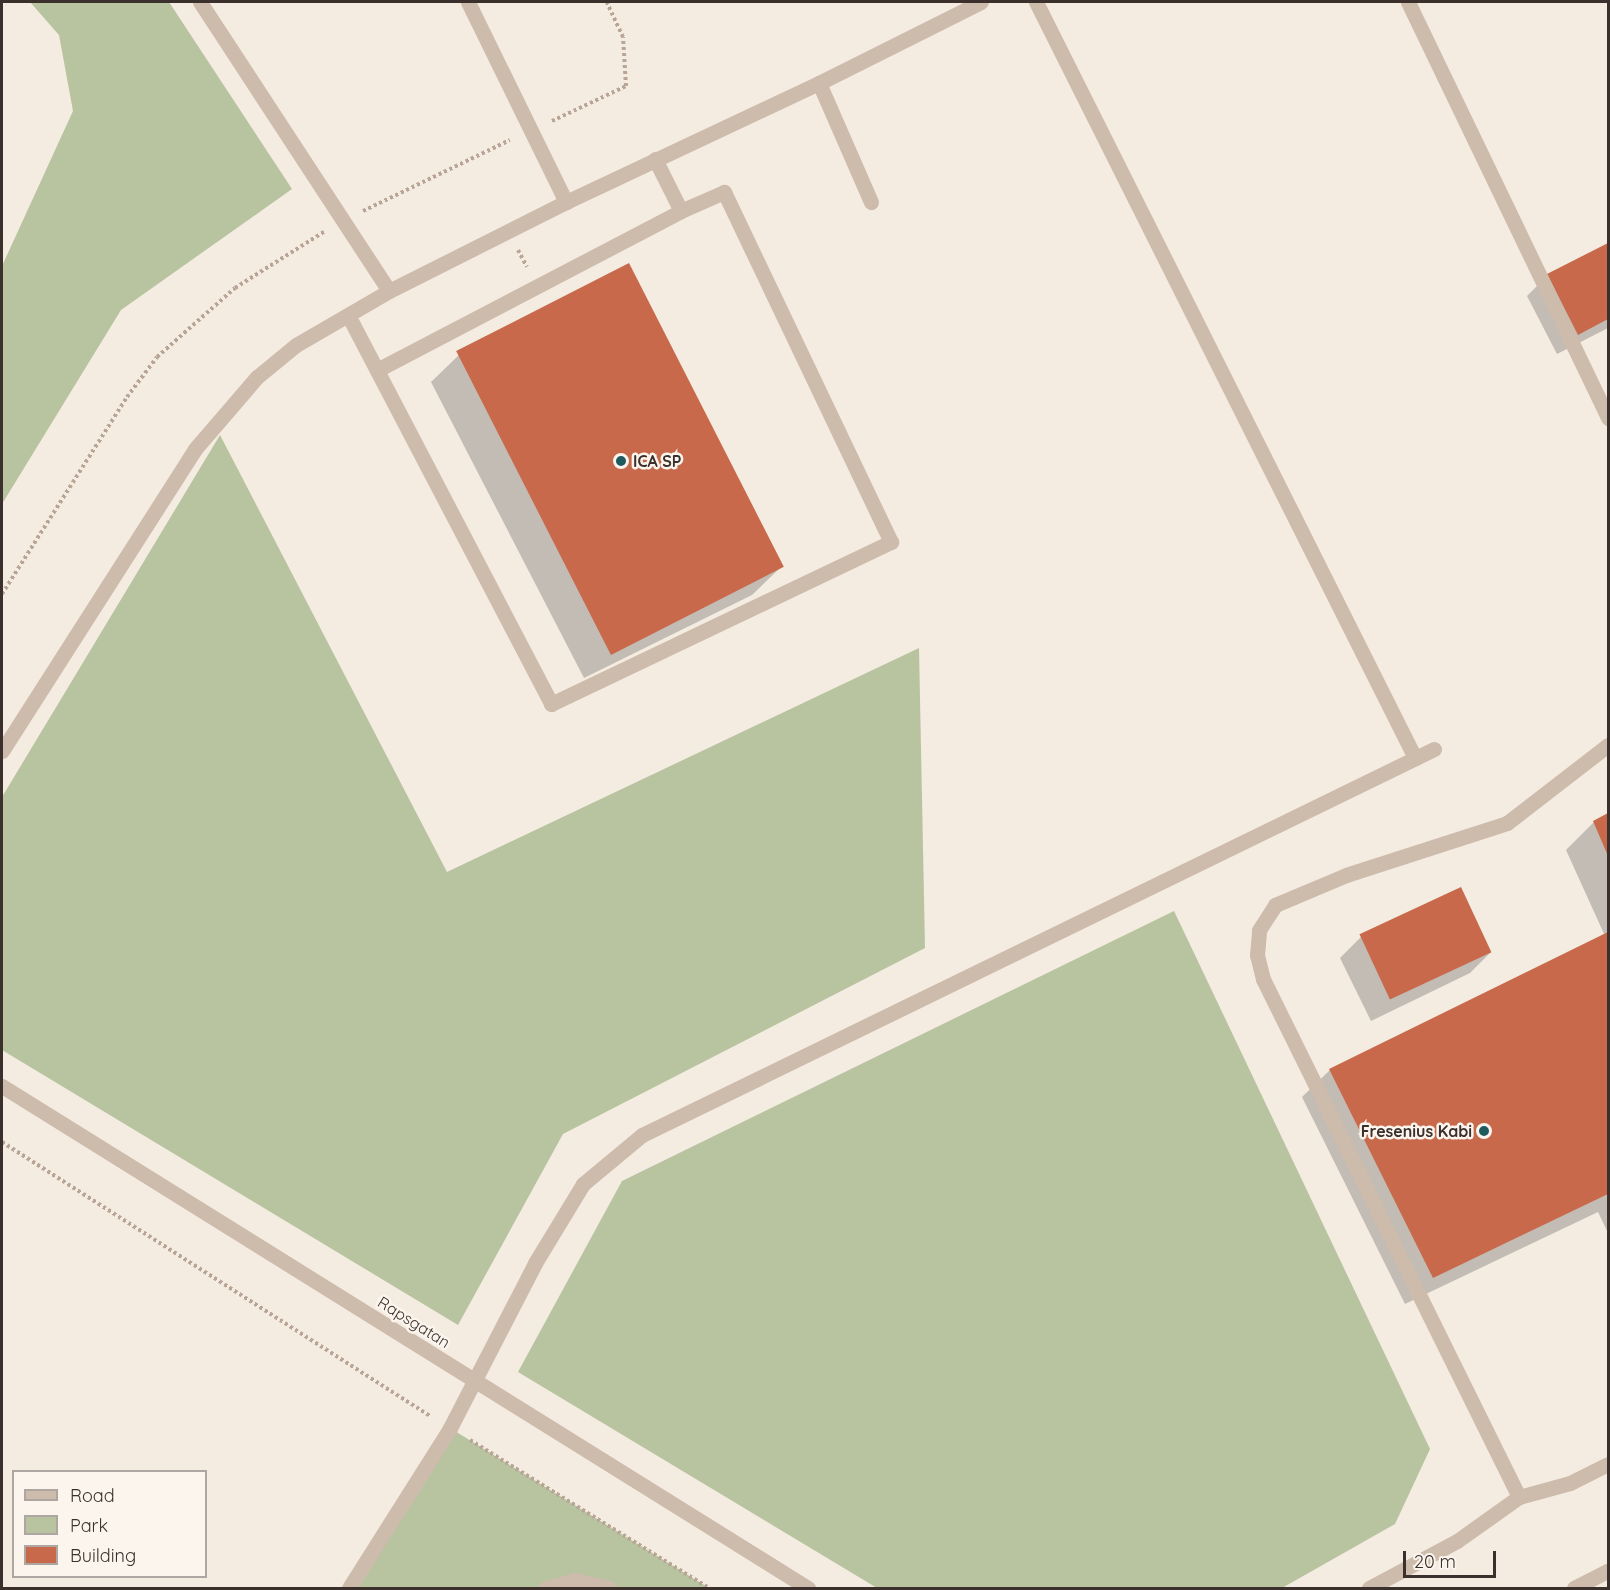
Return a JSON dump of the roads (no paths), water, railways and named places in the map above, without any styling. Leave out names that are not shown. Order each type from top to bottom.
[{"type":"street","points":[[200,2],[389,291]]},
{"type":"street","points":[[468,2],[566,201]]},
{"type":"street","points":[[2,751],[195,449],[224,411],[296,345],[389,291],[566,201],[819,83],[981,2]]},
{"type":"street","points":[[1036,2],[1415,758]]},
{"type":"street","points":[[1408,2],[1608,418]]},
{"type":"street","points":[[819,83],[871,202]]},
{"type":"street","points":[[655,159],[681,211]]},
{"type":"street","points":[[348,315],[551,704],[891,542],[724,192],[681,211],[377,370]]},
{"type":"street","points":[[1519,1497],[1263,980],[1257,955],[1259,930],[1275,905],[1346,875],[1507,823],[1608,745]]},
{"type":"street","points":[[349,1588],[450,1428],[535,1263],[583,1184],[642,1135],[1434,749]]},
{"type":"street","name":"Rapsgatan","points":[[2,1086],[808,1588]]},
{"type":"street","points":[[1369,1588],[1457,1541],[1519,1497],[1570,1483],[1608,1464]]},
{"type":"street","points":[[1574,1588],[1608,1571]]},
{"type":"street","points":[[546,1588],[575,1580],[609,1588]]},
{"type":"place","name":"ICA SP","points":[[621,461]]},
{"type":"place","name":"Fresenius Kabi","points":[[1484,1131]]}]
